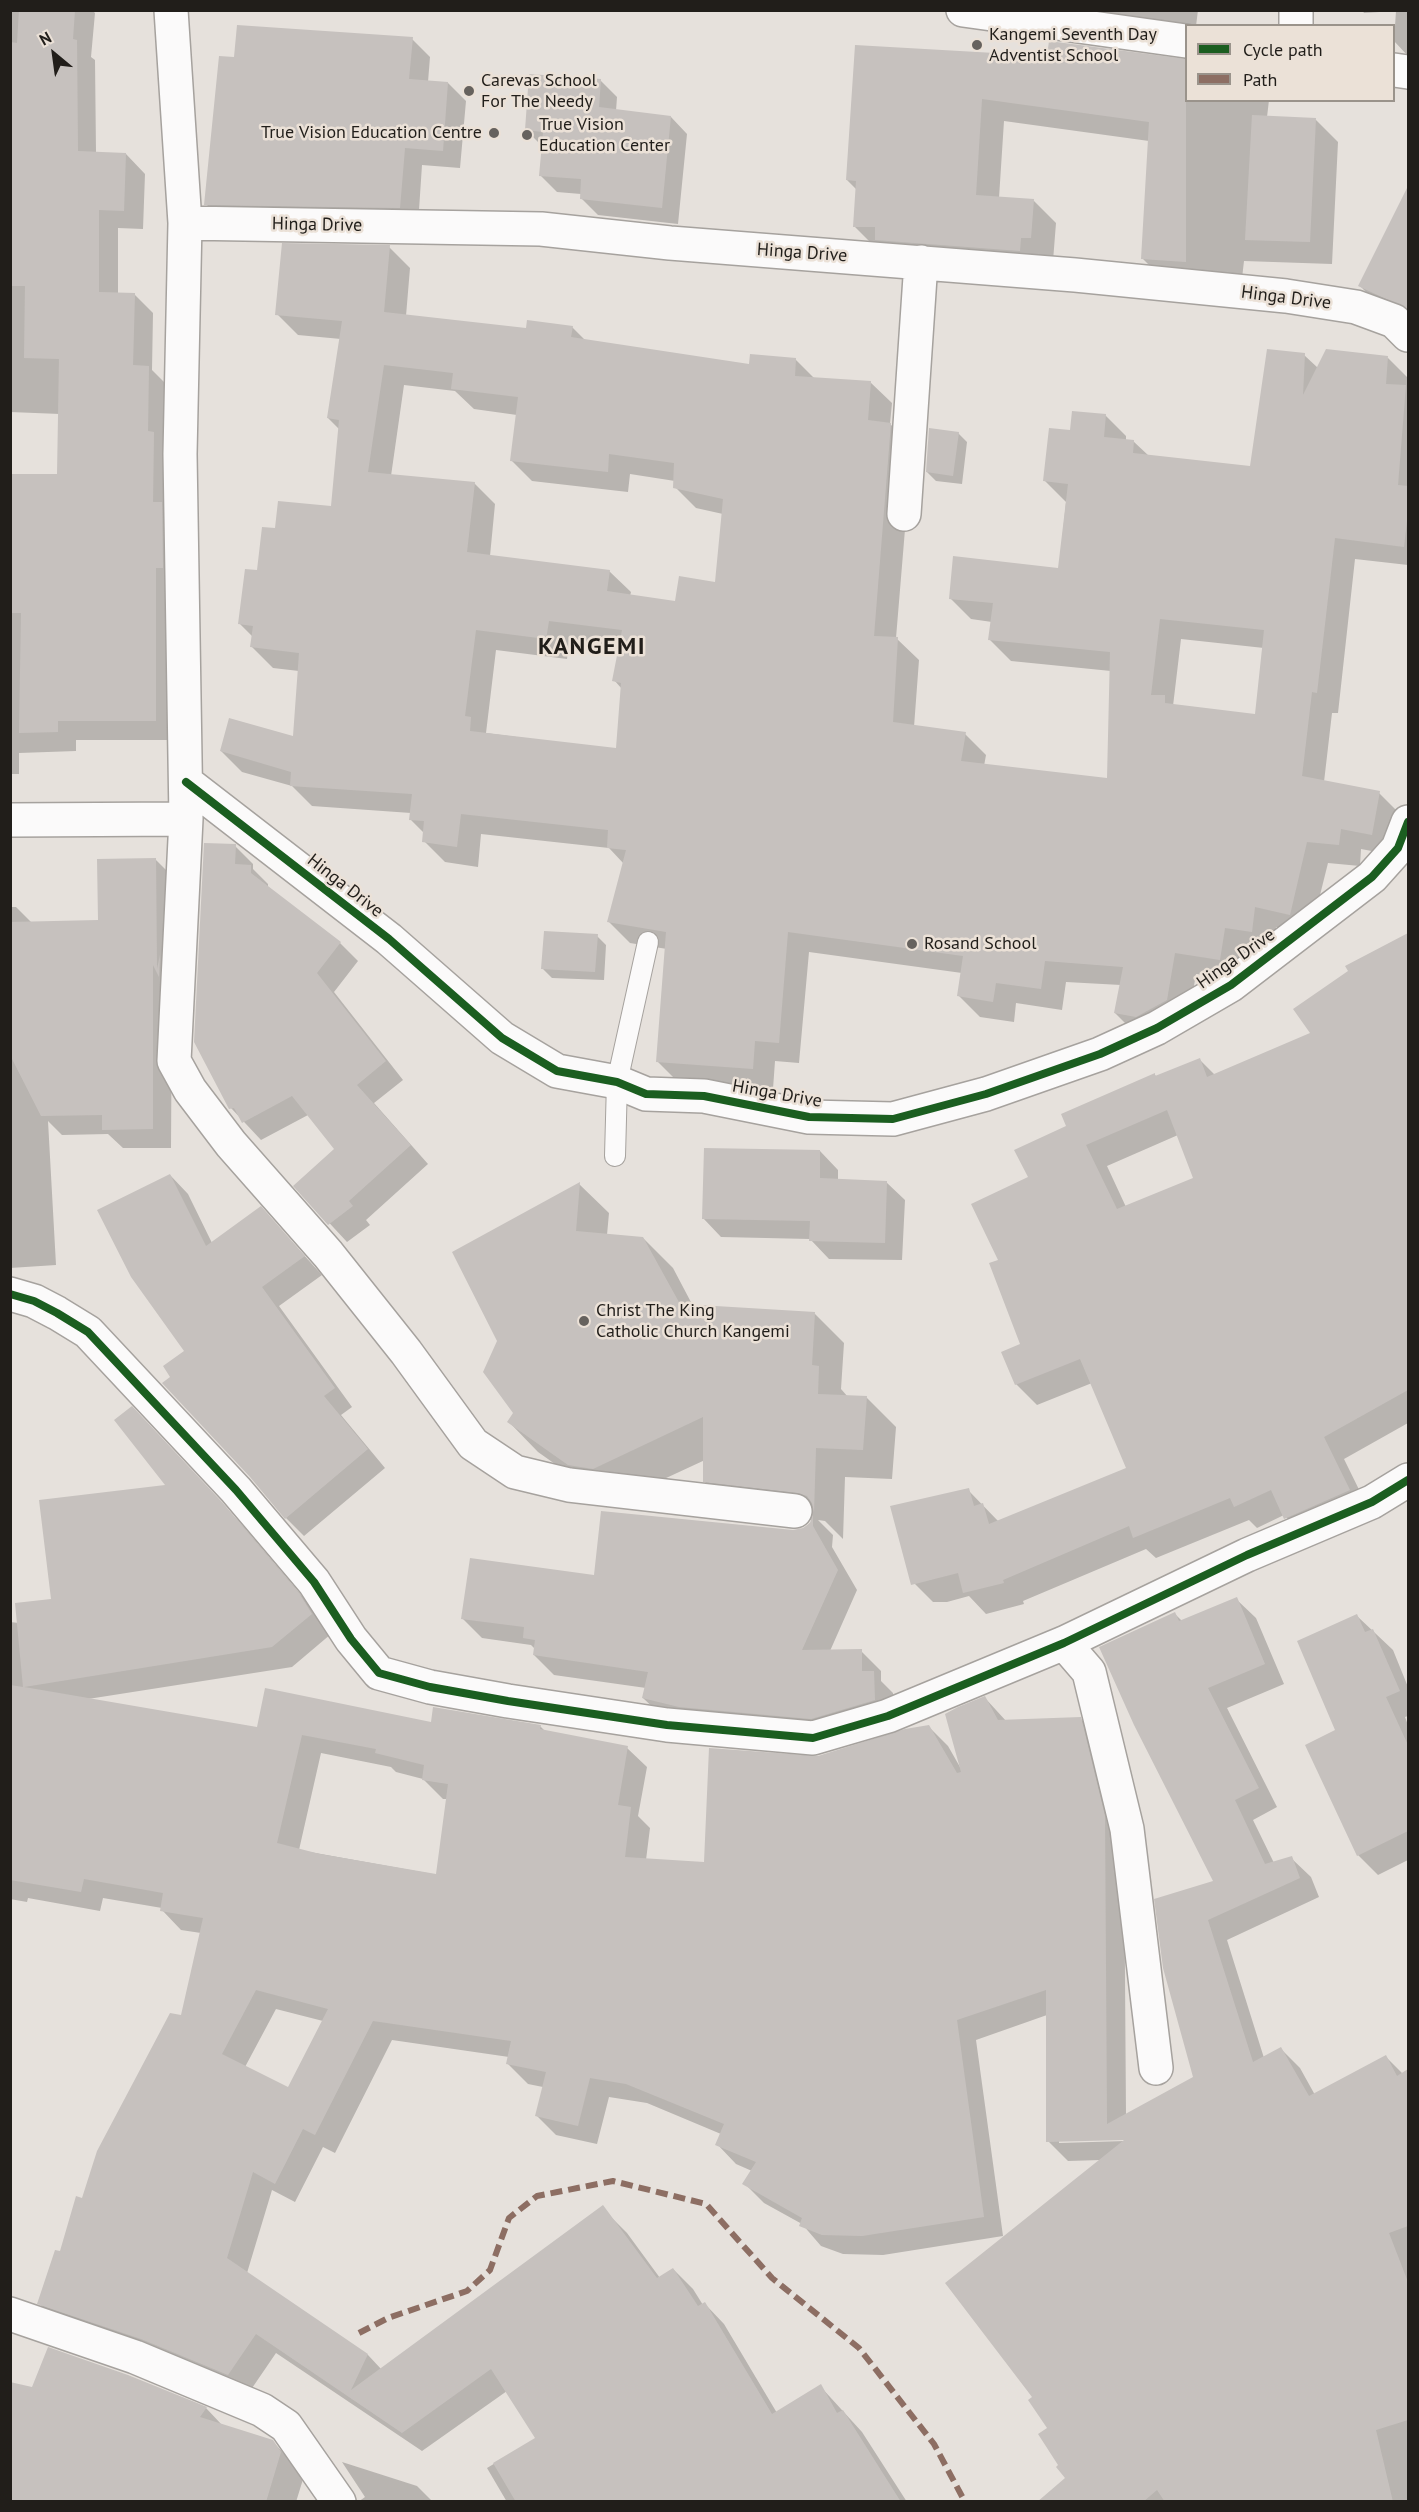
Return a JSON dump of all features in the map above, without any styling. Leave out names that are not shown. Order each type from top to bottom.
[{"type":"street","points":[[171,10],[185,223],[180,454],[186,819],[174,1061],[190,1090],[231,1144],[328,1254],[406,1352],[473,1444],[515,1472],[569,1485],[795,1511]]},
{"type":"street","points":[[963,10],[1185,41]]},
{"type":"street","name":"Hinga Drive","points":[[185,223],[541,229],[648,241],[1075,275],[1286,296],[1356,307],[1394,321],[1408,335]]},
{"type":"street","points":[[904,514],[921,262]]},
{"type":"street","name":"Hinga Drive","points":[[186,782],[389,939],[502,1038],[557,1071],[617,1082],[646,1094],[704,1096],[809,1117],[893,1119],[986,1094],[1100,1054],[1157,1028],[1231,985],[1372,877],[1405,843]]},
{"type":"street","points":[[10,820],[186,819]]},
{"type":"street","points":[[10,1294],[50,1309],[88,1332],[236,1490],[314,1582],[351,1639],[379,1673],[430,1687],[667,1725],[813,1738],[888,1716],[1064,1643],[1247,1555],[1372,1502],[1408,1480]]},
{"type":"street","points":[[1064,1643],[1089,1672],[1127,1829],[1156,2068]]},
{"type":"street","points":[[10,2314],[135,2357],[262,2410],[286,2426],[339,2502]]},
{"type":"lane","points":[[615,1156],[617,1082],[648,942]]},
{"type":"building","points":[[19,10],[75,10],[73,39],[77,40],[78,151],[126,153],[124,211],[99,210],[99,292],[135,293],[133,365],[149,366],[148,431],[154,432],[153,502],[162,502],[163,568],[156,568],[156,721],[58,721],[58,732],[19,733],[21,613],[10,613],[10,474],[57,474],[59,359],[24,358],[25,286],[10,286],[10,42],[17,43]]},
{"type":"building","points":[[237,25],[413,37],[409,79],[448,82],[443,151],[405,148],[400,208],[204,205],[219,56],[234,57]]},
{"type":"building","points":[[1049,41],[1185,59],[1186,262],[1141,259],[1149,122],[982,99],[976,195],[1034,199],[1031,238],[1021,238],[1020,251],[875,240],[875,227],[853,227],[856,181],[846,180],[855,45],[1047,56]]},
{"type":"building","points":[[529,74],[601,79],[599,107],[671,116],[662,208],[580,199],[581,179],[539,176],[543,132],[525,130]]},
{"type":"building","points":[[1252,115],[1316,118],[1310,242],[1245,240]]},
{"type":"building","points":[[1408,186],[1408,309],[1358,286]]},
{"type":"building","points":[[282,243],[390,245],[384,312],[526,328],[527,320],[573,326],[571,337],[749,364],[750,354],[796,358],[795,376],[871,381],[868,420],[891,423],[874,636],[898,637],[893,722],[966,732],[961,761],[1107,778],[1110,652],[988,640],[993,603],[949,599],[953,556],[1058,568],[1068,484],[1043,481],[1049,428],[1070,430],[1072,411],[1106,414],[1104,437],[1134,440],[1133,453],[1250,466],[1267,349],[1305,353],[1303,395],[1326,349],[1388,356],[1386,384],[1406,385],[1398,485],[1408,486],[1404,547],[1335,538],[1317,693],[1312,692],[1302,776],[1380,791],[1372,835],[1341,829],[1339,845],[1307,842],[1290,915],[1255,907],[1252,932],[1225,928],[1220,960],[1175,953],[1167,1000],[1136,1017],[1114,1013],[1123,967],[1045,961],[1041,989],[996,983],[993,1002],[957,996],[963,956],[788,932],[779,1043],[755,1041],[753,1069],[656,1062],[666,932],[607,922],[626,850],[607,848],[608,830],[461,814],[457,847],[422,842],[424,821],[409,820],[412,794],[290,786],[291,772],[220,751],[229,718],[293,736],[299,653],[250,647],[253,626],[238,624],[245,569],[257,570],[262,527],[275,528],[278,501],[331,506],[339,420],[327,418],[342,321],[275,315]],"holes":[[[384,365],[453,373],[451,389],[518,397],[510,461],[608,472],[609,454],[674,463],[673,488],[723,499],[715,582],[679,576],[675,601],[607,591],[610,570],[467,552],[475,482],[368,472]],[[1160,619],[1264,630],[1255,714],[1165,703],[1165,695],[1151,695]],[[549,621],[622,630],[612,681],[621,683],[616,748],[470,731],[471,717],[465,716],[476,630],[546,639]]]},
{"type":"building","points":[[929,428],[959,432],[953,476],[926,472]]},
{"type":"building","points":[[204,843],[236,844],[235,864],[251,865],[251,873],[341,942],[317,973],[386,1061],[357,1085],[411,1145],[349,1201],[353,1206],[328,1225],[293,1186],[334,1149],[292,1096],[242,1123],[234,1108],[229,1109],[194,1042]]},
{"type":"building","points":[[156,858],[157,969],[160,955],[159,977],[153,965],[153,1129],[102,1130],[102,1115],[41,1116],[10,1055],[10,922],[98,920],[97,859]]},
{"type":"building","points":[[544,931],[598,934],[595,972],[541,969]]},
{"type":"building","points":[[1408,933],[1408,1390],[1324,1437],[1350,1490],[1284,1519],[1271,1490],[1234,1507],[1230,1498],[1133,1538],[1129,1526],[1003,1580],[1004,1583],[963,1593],[958,1573],[911,1585],[890,1506],[969,1488],[974,1506],[983,1503],[989,1524],[1126,1468],[1080,1359],[1015,1385],[1001,1352],[1020,1344],[989,1263],[998,1260],[971,1204],[1028,1177],[1014,1150],[1066,1126],[1061,1114],[1155,1073],[1155,1076],[1200,1058],[1207,1077],[1310,1033],[1293,1009],[1348,971],[1345,966]],"holes":[[[1167,1110],[1193,1178],[1117,1209],[1086,1145]]]},
{"type":"building","points":[[704,1148],[820,1150],[820,1178],[887,1181],[885,1243],[809,1241],[810,1221],[702,1219]]},
{"type":"building","points":[[170,1174],[206,1246],[261,1206],[305,1256],[262,1287],[335,1388],[324,1396],[368,1449],[285,1519],[250,1477],[162,1383],[170,1377],[163,1366],[184,1351],[131,1277],[97,1210]]},
{"type":"building","points":[[580,1182],[576,1231],[643,1237],[680,1304],[694,1305],[699,1313],[699,1305],[815,1312],[812,1365],[819,1366],[818,1394],[867,1396],[863,1450],[816,1448],[814,1512],[807,1496],[798,1493],[703,1482],[703,1417],[593,1469],[568,1465],[507,1422],[513,1413],[483,1372],[497,1341],[452,1252]]},
{"type":"building","points":[[132,1406],[222,1502],[299,1593],[312,1614],[272,1647],[24,1687],[257,1727],[265,1688],[431,1722],[433,1707],[541,1725],[540,1729],[628,1746],[618,1805],[631,1807],[625,1857],[704,1862],[709,1748],[818,1756],[905,1729],[929,1725],[957,1773],[961,1772],[945,1714],[958,1707],[985,1696],[998,1720],[1081,1717],[1105,1816],[1107,2124],[1193,2077],[1163,1968],[1154,1899],[1213,1881],[1134,1725],[1099,1647],[1175,1612],[1179,1621],[1237,1597],[1265,1664],[1208,1688],[1259,1788],[1235,1800],[1265,1864],[1292,1856],[1300,1878],[1208,1920],[1253,2062],[1281,2047],[1309,2096],[1386,2055],[1397,2076],[1408,2069],[1408,2226],[1389,2233],[1408,2282],[1408,2420],[1376,2430],[1393,2502],[1165,2502],[1157,2490],[1143,2502],[1037,2502],[1065,2478],[1056,2467],[1058,2465],[1038,2434],[1047,2428],[1028,2400],[1032,2397],[945,2283],[1124,2140],[1046,2142],[1046,1990],[957,2020],[984,2217],[862,2236],[822,2235],[799,2226],[802,2218],[742,2184],[756,2162],[715,2145],[724,2124],[626,2084],[590,2078],[578,2126],[535,2116],[546,2072],[506,2064],[511,2041],[373,2021],[315,2135],[303,2129],[275,2184],[253,2172],[227,2258],[368,2354],[351,2390],[603,2205],[657,2278],[673,2268],[698,2306],[705,2302],[772,2414],[821,2384],[837,2413],[843,2410],[901,2502],[516,2502],[493,2463],[535,2438],[491,2369],[402,2433],[256,2334],[228,2375],[141,2339],[37,2304],[55,2250],[60,2251],[76,2196],[82,2198],[97,2151],[170,2013],[181,2015],[203,1918],[160,1911],[163,1893],[84,1879],[81,1892],[10,1880],[10,1685],[23,1687],[15,1603],[51,1599],[39,1500],[165,1485],[114,1420]],"holes":[[[302,1735],[376,1749],[375,1753],[424,1765],[422,1780],[448,1784],[436,1874],[320,1854],[277,1843]],[[256,1990],[328,2009],[288,2087],[222,2054]]]},
{"type":"building","points":[[601,1511],[793,1530],[803,1528],[810,1523],[813,1514],[813,1526],[838,1570],[802,1650],[862,1649],[862,1671],[874,1671],[875,1700],[811,1719],[679,1707],[642,1698],[648,1672],[533,1655],[535,1640],[523,1638],[524,1627],[461,1619],[470,1558],[594,1575]]},
{"type":"building","points":[[1357,1614],[1365,1632],[1373,1629],[1400,1691],[1386,1697],[1408,1745],[1408,1831],[1357,1856],[1305,1745],[1335,1730],[1297,1641]]},
{"type":"building","points":[[48,2347],[128,2375],[207,2407],[200,2417],[273,2440],[281,2452],[266,2502],[10,2502],[10,2382],[32,2387]]},
{"type":"marked path","points":[[359,2333],[388,2318],[467,2291],[490,2270],[509,2218],[537,2196],[613,2181],[706,2204],[772,2278],[859,2348],[934,2444],[965,2502]]},
{"type":"cycle path","points":[[186,782],[389,939],[502,1038],[557,1071],[617,1082],[646,1094],[704,1096],[809,1117],[893,1119],[986,1094],[1100,1054],[1157,1028],[1231,985],[1372,877],[1398,848],[1408,822]]},
{"type":"cycle path","points":[[10,1294],[34,1301],[88,1332],[236,1490],[314,1582],[351,1639],[379,1673],[430,1687],[667,1725],[813,1738],[888,1716],[1064,1643],[1247,1555],[1372,1502],[1408,1480]]},
{"type":"place","name":"Kangemi Seventh Day Adventist School","points":[[977,45]]},
{"type":"place","name":"Carevas School For The Needy","points":[[469,91]]},
{"type":"place","name":"True Vision Education Centre","points":[[494,133]]},
{"type":"place","name":"True Vision Education Center","points":[[527,135]]},
{"type":"place","name":"Rosand School","points":[[912,944]]},
{"type":"place","name":"Christ The King Catholic Church Kangemi","points":[[584,1321]]},
{"type":"district","name":"KANGEMI","points":[[592,647]]}]
